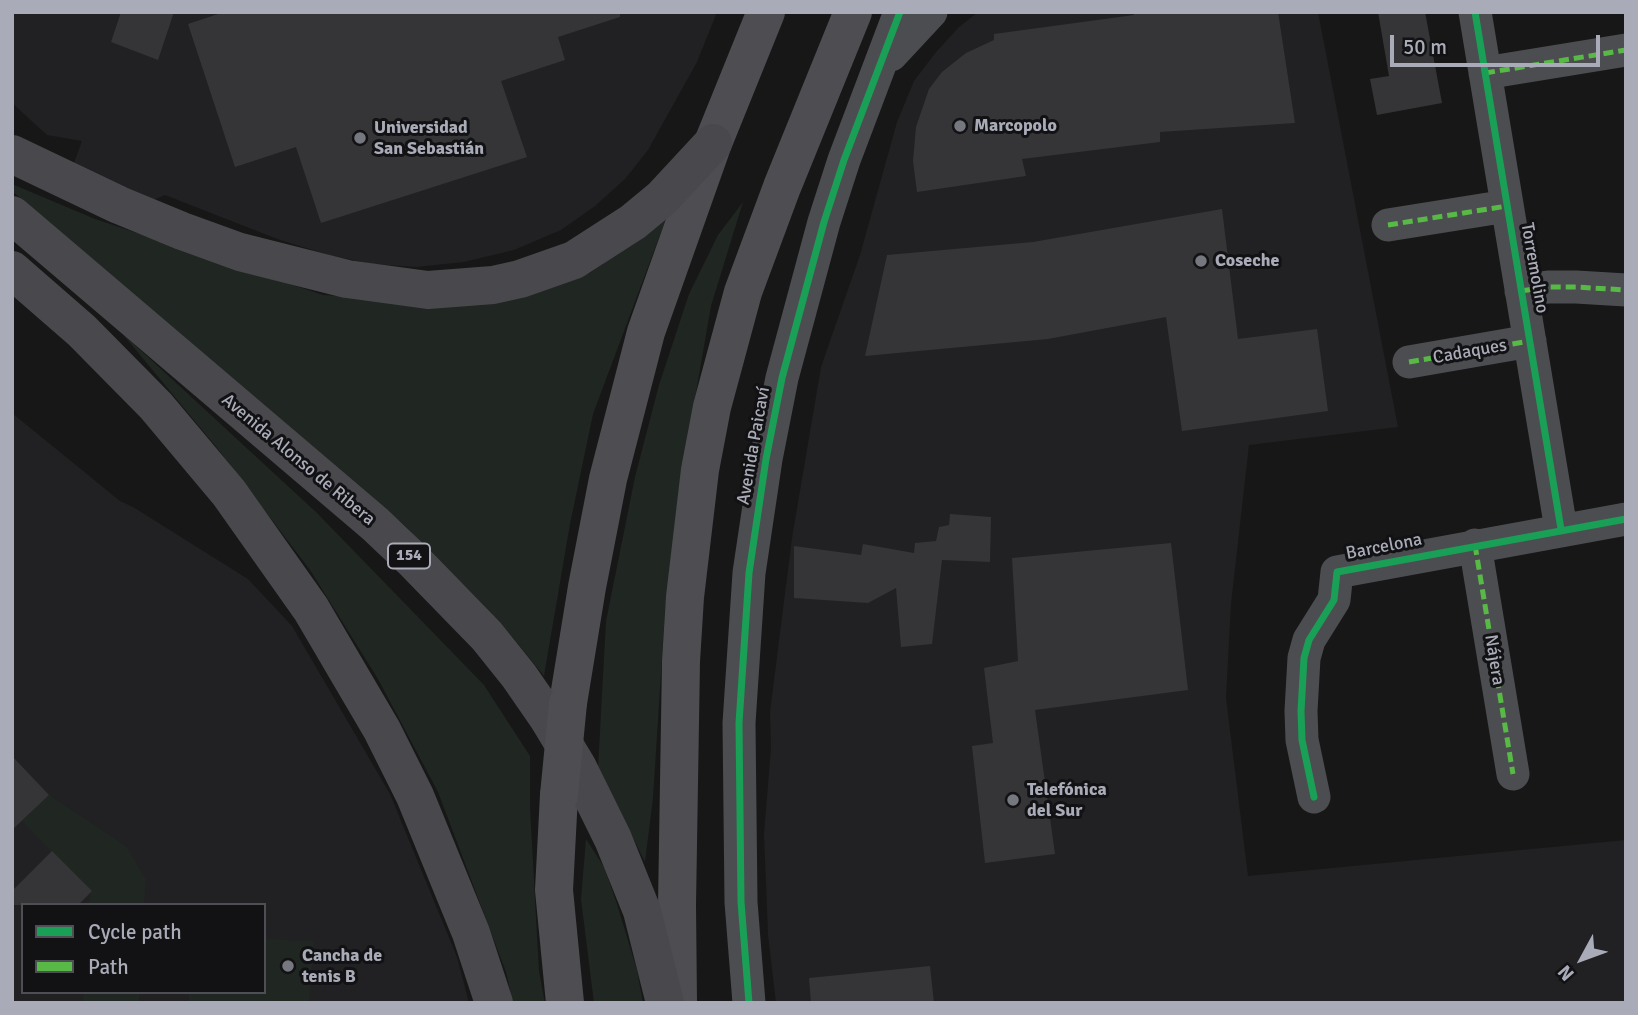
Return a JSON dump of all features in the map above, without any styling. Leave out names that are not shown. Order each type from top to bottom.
[{"type":"highway","points":[[12,154],[119,205],[240,251],[347,279],[428,290],[493,285],[530,276],[574,260],[653,206],[713,143]]},
{"type":"highway","name":"Avenida Alonso de Ribera","points":[[12,215],[375,524],[487,636],[548,718],[577,766],[613,839],[642,911],[665,1003]]},
{"type":"highway","points":[[12,270],[82,331],[156,406],[229,493],[311,609],[383,730],[415,796],[471,933],[494,1003]]},
{"type":"main road","points":[[565,1003],[554,890],[559,795],[568,703],[596,535],[622,419],[646,332],[713,143],[766,12]]},
{"type":"main road","points":[[678,1003],[680,673],[700,470],[712,407],[743,292],[777,199],[853,12]]},
{"type":"street","name":"Avenida Paicaví","points":[[749,1003],[741,902],[738,798],[743,648],[749,573],[766,459],[782,378],[802,300],[844,160],[900,12]]},
{"type":"street","points":[[877,74],[931,12]]},
{"type":"street","name":"Torremolino","points":[[1475,12],[1561,529]]},
{"type":"street","points":[[1485,73],[1626,50]]},
{"type":"street","points":[[1388,225],[1507,206]]},
{"type":"street","points":[[1521,291],[1576,286],[1626,290]]},
{"type":"street","name":"Cadaques","points":[[1409,362],[1530,341]]},
{"type":"street","name":"Barcelona","points":[[1314,797],[1303,740],[1301,711],[1304,658],[1309,640],[1334,600],[1337,572],[1626,519]]},
{"type":"street","name":"Nájera","points":[[1475,545],[1513,774]]},
{"type":"shaded area","name":"Universidad San Sebastián","points":[[12,12],[717,12],[697,62],[648,150],[625,179],[595,206],[561,230],[514,250],[464,262],[416,267],[372,264],[329,255],[280,240],[165,195],[146,203],[71,171],[82,141],[47,135],[12,103]]},
{"type":"shaded area","points":[[978,12],[1318,12],[1398,427],[1249,445],[1231,604],[1226,698],[1248,876],[1626,840],[1626,1003],[776,1003],[768,935],[764,834],[771,748],[770,712],[792,538],[821,367],[860,255],[897,122],[914,81],[959,27]]},
{"type":"shaded area","points":[[12,184],[95,219],[323,295],[430,301],[548,285],[590,273],[666,219],[593,414],[570,524],[544,676],[501,623],[405,526],[12,191]]},
{"type":"shaded area","points":[[743,202],[711,306],[679,490],[665,611],[653,798],[645,862],[598,768],[606,621],[635,477],[659,385],[689,294],[718,235]]},
{"type":"shaded area","points":[[121,332],[317,513],[484,685],[530,756],[530,808],[539,971],[545,1003],[513,1003],[506,972],[438,792],[378,679],[310,570],[217,448]]},
{"type":"shaded area","points":[[12,413],[120,501],[248,579],[292,626],[390,794],[457,957],[469,1003],[12,1003]]},
{"type":"shaded area","points":[[49,795],[126,846],[146,880],[144,903],[89,903],[91,891],[22,821]]},
{"type":"shaded area","points":[[586,839],[604,867],[617,904],[637,970],[643,1003],[594,1003],[581,899]]},
{"type":"shaded area","name":"Cancha de tenis B","points":[[266,939],[314,941],[309,1003],[189,1003],[189,994],[266,994]]},
{"type":"shaded area","points":[[84,994],[139,994],[139,1003],[81,1003]]},
{"type":"building","points":[[121,12],[174,12],[158,60],[111,42]]},
{"type":"building","points":[[224,12],[620,12],[620,17],[558,37],[565,60],[501,81],[527,157],[321,223],[296,147],[235,167],[188,24]]},
{"type":"building","points":[[1134,12],[1278,12],[1295,123],[1160,132],[1160,142],[1022,159],[1026,176],[917,192],[913,161],[916,127],[929,89],[942,72],[966,53],[994,40],[994,34],[1134,15]]},
{"type":"building","points":[[1378,12],[1425,12],[1442,103],[1377,115],[1370,79],[1389,76]]},
{"type":"building","points":[[1222,209],[1238,339],[1317,329],[1328,411],[1182,431],[1166,317],[1048,339],[865,356],[887,255],[1033,242]]},
{"type":"building","points":[[950,514],[991,517],[990,562],[942,560],[932,644],[901,647],[896,588],[868,603],[794,598],[794,546],[861,555],[863,544],[914,553],[915,543],[936,541],[939,527],[949,525]]},
{"type":"building","points":[[1171,543],[1188,690],[1035,710],[1055,854],[985,863],[972,746],[993,743],[984,668],[1018,661],[1012,558]]},
{"type":"building","points":[[12,756],[49,795],[12,830]]},
{"type":"building","points":[[52,851],[92,891],[80,903],[12,905],[12,891]]},
{"type":"building","points":[[930,966],[934,1003],[811,1003],[809,978]]},
{"type":"marked path","points":[[1485,73],[1626,50]]},
{"type":"marked path","points":[[1388,225],[1507,206]]},
{"type":"marked path","points":[[1521,291],[1548,287],[1626,290]]},
{"type":"marked path","points":[[1409,362],[1530,341]]},
{"type":"marked path","points":[[1475,545],[1513,774]]},
{"type":"cycle path","points":[[749,1003],[741,902],[739,723],[749,573],[766,459],[782,378],[824,222],[844,160],[900,12]]},
{"type":"cycle path","points":[[1475,12],[1561,529]]},
{"type":"cycle path","points":[[1314,797],[1302,740],[1304,658],[1309,640],[1334,600],[1337,572],[1626,519]]},
{"type":"place","name":"Marcopolo","points":[[960,126]]},
{"type":"place","name":"Universidad San Sebastián","points":[[360,138]]},
{"type":"place","name":"Coseche","points":[[1201,261]]},
{"type":"place","name":"Telefónica del Sur","points":[[1013,800]]},
{"type":"place","name":"Cancha de tenis B","points":[[288,966]]}]
